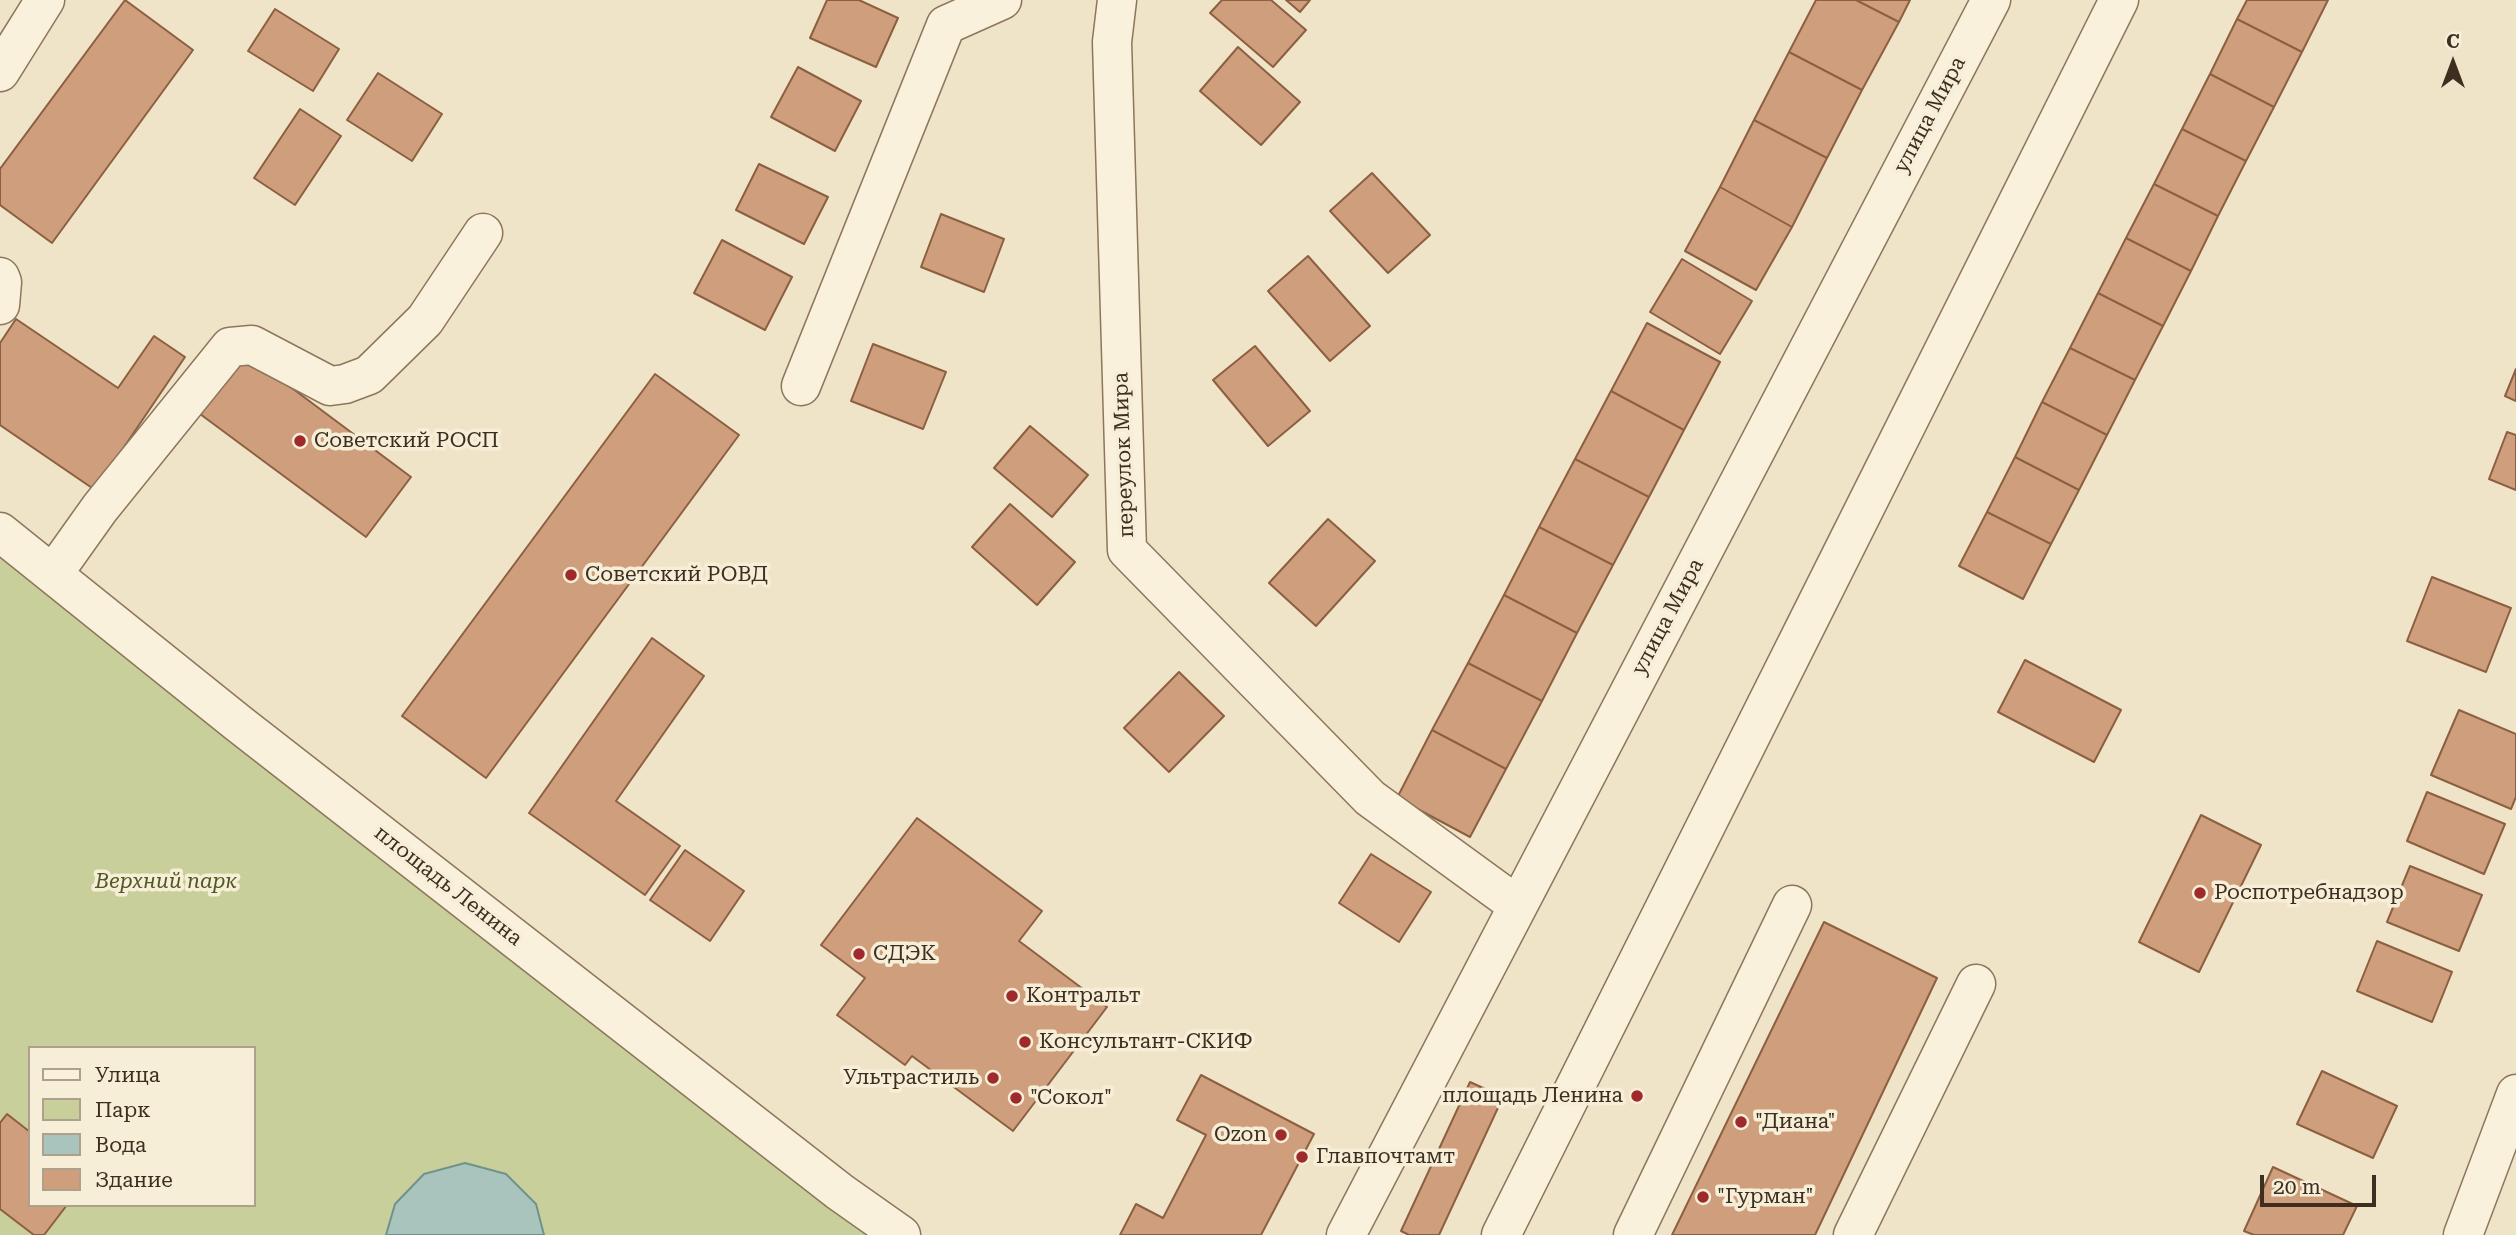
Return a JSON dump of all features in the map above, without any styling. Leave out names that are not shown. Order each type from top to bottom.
[{"type":"street","points":[[0,72],[45,0]]},
{"type":"street","points":[[801,386],[946,25],[1002,0]]},
{"type":"street","name":"переулок Мира","points":[[1117,0],[1112,42],[1127,550],[1370,798],[1517,905]]},
{"type":"street","name":"улица Мира","points":[[1346,1235],[1991,0]]},
{"type":"street","points":[[1501,1235],[2119,0]]},
{"type":"street","points":[[53,574],[100,508],[230,347],[252,345],[330,386],[345,384],[369,375],[425,320],[483,233]]},
{"type":"street","points":[[0,278],[0,305]]},
{"type":"street","name":"площадь Ленина","points":[[0,531],[239,723],[829,1184],[901,1235]]},
{"type":"street","points":[[1633,1235],[1792,905]]},
{"type":"street","points":[[1853,1235],[1976,984]]},
{"type":"street","points":[[2463,1235],[2516,1094]]},
{"type":"green space","name":"Верхний парк","points":[[0,540],[874,1235],[0,1235]]},
{"type":"water","points":[[465,1163],[506,1174],[536,1204],[544,1235],[386,1235],[395,1204],[424,1174]]},
{"type":"building","points":[[125,0],[193,50],[52,243],[0,205],[0,169]]},
{"type":"building","points":[[827,0],[859,0],[898,18],[876,67],[810,38]]},
{"type":"building","points":[[1222,0],[1271,0],[1306,30],[1273,67],[1210,13]]},
{"type":"building","points":[[1286,0],[1310,0],[1300,12]]},
{"type":"building","points":[[1816,0],[1856,0],[1899,22],[1862,90],[1789,52]]},
{"type":"building","points":[[1856,0],[1910,0],[1899,22]]},
{"type":"building","points":[[2247,0],[2328,0],[2302,52],[2237,19]]},
{"type":"building","points":[[275,9],[339,49],[313,91],[248,51]]},
{"type":"building","points":[[2237,19],[2302,52],[2274,107],[2210,74]]},
{"type":"building","points":[[1238,47],[1300,102],[1261,145],[1200,91]]},
{"type":"building","points":[[1789,52],[1862,90],[1827,158],[1754,120]]},
{"type":"building","points":[[798,67],[861,101],[835,151],[771,117]]},
{"type":"building","points":[[378,73],[442,114],[412,161],[347,120]]},
{"type":"building","points":[[2210,74],[2274,107],[2246,161],[2182,129]]},
{"type":"building","points":[[300,109],[341,136],[295,205],[254,178]]},
{"type":"building","points":[[1754,120],[1827,158],[1792,227],[1720,187]]},
{"type":"building","points":[[2182,129],[2246,161],[2218,216],[2154,184]]},
{"type":"building","points":[[759,164],[828,197],[804,244],[736,210]]},
{"type":"building","points":[[1372,173],[1430,235],[1388,273],[1330,211]]},
{"type":"building","points":[[2154,184],[2218,216],[2191,271],[2126,238]]},
{"type":"building","points":[[1720,187],[1792,227],[1756,290],[1685,251]]},
{"type":"building","points":[[941,214],[1004,239],[984,292],[921,267]]},
{"type":"building","points":[[2126,238],[2191,271],[2163,326],[2098,293]]},
{"type":"building","points":[[722,240],[792,277],[765,330],[694,293]]},
{"type":"building","points":[[1308,256],[1370,326],[1330,361],[1268,291]]},
{"type":"building","points":[[1682,259],[1752,301],[1720,354],[1650,312]]},
{"type":"building","points":[[2098,293],[2163,326],[2135,380],[2070,348]]},
{"type":"building","points":[[16,319],[118,388],[154,336],[185,357],[95,490],[0,425],[0,343]]},
{"type":"building","points":[[1647,323],[1720,362],[1684,430],[1611,391]]},
{"type":"building","points":[[873,344],[946,372],[923,429],[851,401]]},
{"type":"building","points":[[1255,346],[1310,411],[1268,446],[1213,380]]},
{"type":"building","points":[[2070,348],[2135,380],[2107,435],[2042,402]]},
{"type":"building","name":"Советский РОСП","points":[[241,350],[411,477],[366,537],[196,411]]},
{"type":"building","points":[[2516,369],[2516,401],[2505,396]]},
{"type":"building","name":"Советский РОВД","points":[[655,374],[739,435],[486,778],[402,716]]},
{"type":"building","points":[[1611,391],[1684,430],[1649,497],[1575,459]]},
{"type":"building","points":[[2042,402],[2107,435],[2079,490],[2015,457]]},
{"type":"building","points":[[1030,426],[1088,475],[1052,517],[994,468]]},
{"type":"building","points":[[2507,432],[2516,435],[2516,490],[2489,479]]},
{"type":"building","points":[[2015,457],[2079,490],[2051,544],[1987,512]]},
{"type":"building","points":[[1575,459],[1649,497],[1613,565],[1539,527]]},
{"type":"building","points":[[1010,504],[1075,562],[1037,605],[972,547]]},
{"type":"building","points":[[1987,512],[2051,544],[2023,599],[1959,566]]},
{"type":"building","points":[[1328,519],[1375,561],[1316,626],[1269,583]]},
{"type":"building","points":[[1539,527],[1613,565],[1577,633],[1504,595]]},
{"type":"building","points":[[2432,577],[2511,608],[2486,672],[2407,641]]},
{"type":"building","points":[[1504,595],[1577,633],[1542,701],[1468,663]]},
{"type":"building","points":[[652,638],[704,676],[616,801],[680,846],[645,895],[529,813]]},
{"type":"building","points":[[2025,660],[2121,710],[2094,762],[1998,712]]},
{"type":"building","points":[[1468,663],[1542,701],[1506,769],[1432,730]]},
{"type":"building","points":[[1179,672],[1224,716],[1169,772],[1124,728]]},
{"type":"building","points":[[2459,710],[2516,734],[2516,797],[2511,809],[2431,775]]},
{"type":"building","points":[[1432,730],[1506,769],[1470,837],[1397,798]]},
{"type":"building","points":[[2427,792],[2505,824],[2484,874],[2407,841]]},
{"type":"building","name":"Роспотребнадзор","points":[[2201,815],[2261,845],[2199,972],[2139,942]]},
{"type":"building","points":[[917,818],[1042,911],[1019,941],[1107,1007],[1013,1131],[912,1056],[905,1065],[837,1015],[865,978],[821,945]]},
{"type":"building","points":[[685,850],[744,891],[710,941],[650,900]]},
{"type":"building","points":[[1371,854],[1431,892],[1399,942],[1339,903]]},
{"type":"building","points":[[2410,866],[2482,895],[2459,951],[2387,922]]},
{"type":"building","points":[[1824,922],[1937,978],[1815,1235],[1672,1235]]},
{"type":"building","points":[[2377,941],[2452,972],[2432,1022],[2357,991]]},
{"type":"building","points":[[2322,1071],[2397,1106],[2373,1158],[2297,1124]]},
{"type":"building","points":[[1201,1075],[1314,1134],[1261,1235],[1120,1235],[1136,1204],[1163,1218],[1206,1135],[1177,1120]]},
{"type":"building","points":[[1470,1082],[1503,1097],[1439,1235],[1409,1235],[1401,1231]]},
{"type":"building","points":[[7,1114],[28,1130],[28,1207],[65,1207],[44,1235],[34,1235],[0,1209],[0,1123]]},
{"type":"building","points":[[2273,1167],[2357,1206],[2343,1235],[2254,1235],[2244,1231]]},
{"type":"place","name":"Советский РОСП","points":[[300,441]]},
{"type":"place","name":"Советский РОВД","points":[[571,575]]},
{"type":"place","name":"Роспотребнадзор","points":[[2200,893]]},
{"type":"place","name":"СДЭК","points":[[859,954]]},
{"type":"place","name":"Контральт","points":[[1012,996]]},
{"type":"place","name":"Консультант-СКИФ","points":[[1025,1042]]},
{"type":"place","name":"Ультрастиль","points":[[993,1078]]},
{"type":"place","name":"площадь Ленина","points":[[1637,1096]]},
{"type":"place","name":"\"Сокол\"","points":[[1016,1098]]},
{"type":"place","name":"\"Диана\"","points":[[1741,1122]]},
{"type":"place","name":"Ozon","points":[[1281,1135]]},
{"type":"place","name":"Главпочтамт","points":[[1302,1157]]},
{"type":"place","name":"\"Гурман\"","points":[[1703,1197]]}]
